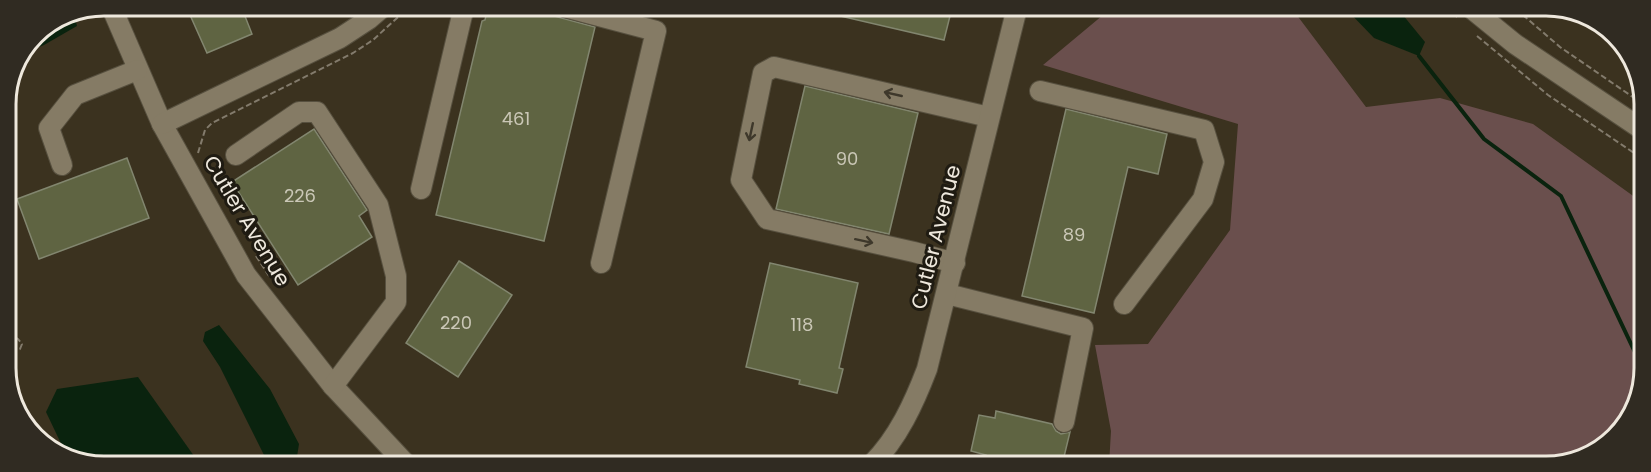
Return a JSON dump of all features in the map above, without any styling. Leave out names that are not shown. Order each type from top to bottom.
[{"type":"street","name":"Cutler Avenue","points":[[115,16],[162,124],[246,275],[333,386],[409,456]]},
{"type":"street","points":[[162,124],[340,38],[372,16]]},
{"type":"street","points":[[421,189],[462,16]]},
{"type":"street","points":[[599,16],[656,31],[601,263]]},
{"type":"street","name":"Cutler Avenue","points":[[885,455],[914,401],[927,369],[1015,16]]},
{"type":"street","points":[[1470,16],[1634,124]]},
{"type":"street","points":[[955,263],[767,219],[741,180],[763,73],[774,67],[989,117]]},
{"type":"street","points":[[62,165],[49,128],[75,95],[137,70]]},
{"type":"street","points":[[1040,91],[1204,130],[1215,162],[1203,199],[1124,304]]},
{"type":"street","points":[[236,155],[299,112],[317,112],[378,205],[396,276],[396,302],[333,386]]},
{"type":"street","points":[[947,294],[1083,328],[1064,422]]},
{"type":"path","points":[[198,153],[205,130],[212,123],[353,53],[373,40],[399,16]]},
{"type":"path","points":[[1524,16],[1560,47],[1634,98]]},
{"type":"path","points":[[1473,33],[1548,95],[1634,153]]},
{"type":"path","points":[[255,255],[274,283]]},
{"type":"path","points":[[16,338],[22,344],[20,349],[16,351]]},
{"type":"shaded area","points":[[1102,16],[1298,16],[1366,107],[1440,98],[1533,124],[1634,197],[1634,379],[1632,390],[1620,416],[1605,434],[1591,444],[1569,453],[1552,455],[1110,455],[1111,431],[1095,345],[1148,344],[1230,230],[1238,124],[1043,65]]},
{"type":"shaded area","points":[[1353,16],[1404,16],[1425,42],[1419,56],[1374,38]]},
{"type":"shaded area","points":[[76,21],[77,26],[38,47],[60,28]]},
{"type":"shaded area","points":[[219,325],[270,389],[299,444],[297,456],[264,456],[220,367],[203,341],[205,332]]},
{"type":"shaded area","points":[[138,377],[194,456],[104,456],[82,453],[62,445],[46,412],[57,389]]},
{"type":"building","points":[[190,16],[245,16],[252,34],[207,53]]},
{"type":"building","points":[[486,16],[554,16],[595,27],[544,241],[436,215],[482,21]]},
{"type":"building","points":[[840,16],[950,16],[944,40]]},
{"type":"building","points":[[805,86],[918,113],[889,234],[776,209]]},
{"type":"building","points":[[1066,109],[1167,134],[1158,174],[1128,167],[1094,313],[1022,296]]},
{"type":"building","points":[[314,129],[367,210],[359,216],[372,237],[298,285],[232,182]]},
{"type":"building","points":[[127,158],[149,218],[39,259],[17,199]]},
{"type":"building","points":[[459,261],[512,295],[458,377],[406,343]]},
{"type":"building","points":[[770,263],[858,283],[839,368],[843,369],[837,393],[799,384],[800,380],[746,367]]},
{"type":"building","points":[[996,411],[1052,424],[1061,434],[1070,432],[1064,455],[986,455],[971,451],[979,415],[995,418]]},
{"type":"waterway","points":[[1419,56],[1484,139],[1561,196],[1634,350]]}]
